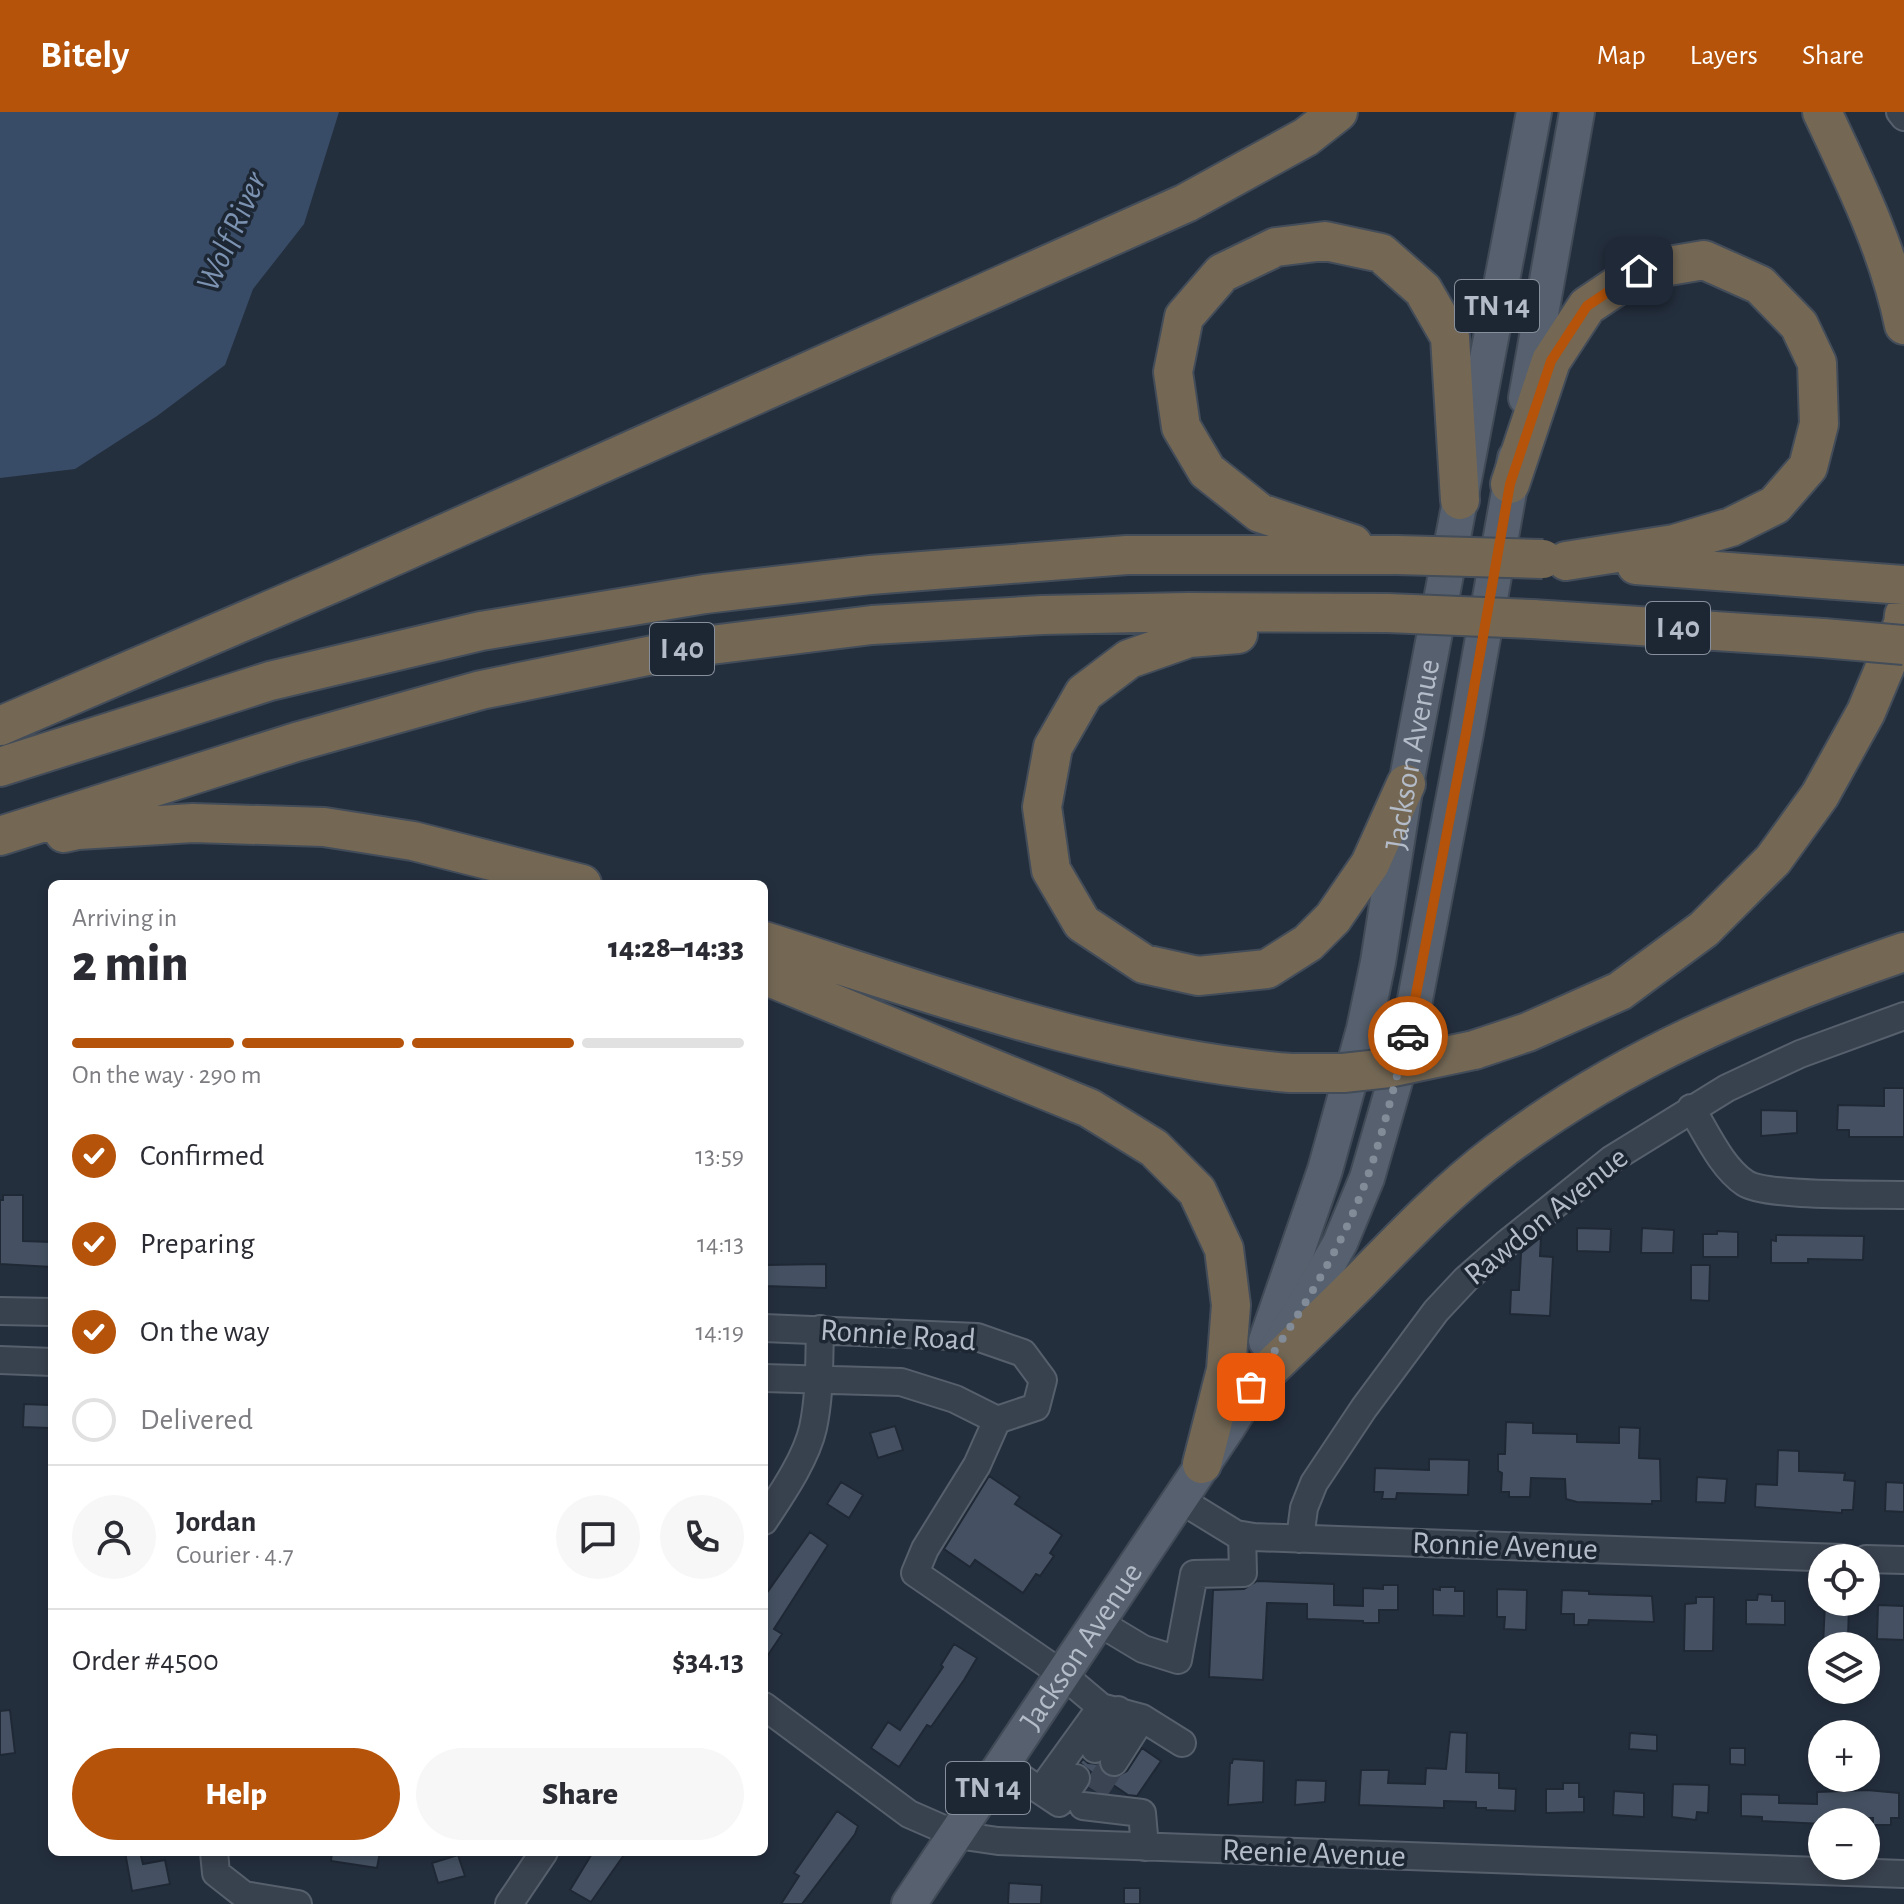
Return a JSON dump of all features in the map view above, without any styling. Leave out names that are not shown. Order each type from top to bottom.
[{"type":"highway","points":[[0,726],[338,581],[1186,203],[1306,137],[1338,112]]},
{"type":"highway","points":[[1823,112],[1904,230]]},
{"type":"highway","points":[[1823,112],[1861,195],[1899,299],[1904,325]]},
{"type":"highway","points":[[1390,554],[1260,513],[1207,471],[1187,438],[1181,427],[1173,372],[1184,317],[1222,273],[1276,247],[1325,241],[1381,253],[1423,290],[1450,337],[1460,500]]},
{"type":"highway","points":[[1510,484],[1551,361],[1587,306],[1639,271],[1704,260],[1760,285],[1799,325],[1817,363],[1819,424],[1808,467],[1775,505],[1731,527],[1674,544],[1554,560]]},
{"type":"highway","name":"I 40","points":[[0,767],[270,681],[481,631],[705,594],[870,575],[1127,555],[1390,554],[1554,560],[1904,585]]},
{"type":"highway","points":[[1337,613],[1281,631],[1189,638],[1129,659],[1084,693],[1053,747],[1042,807],[1051,870],[1082,923],[1144,964],[1198,976],[1267,969],[1308,943],[1333,918],[1370,864],[1406,784]]},
{"type":"highway","name":"I 40","points":[[0,836],[296,742],[481,690],[687,648],[872,625],[1042,615],[1387,613],[1532,619],[1904,645]]},
{"type":"highway","points":[[768,942],[988,1011],[1150,1053],[1245,1069],[1343,1073],[1389,1068],[1474,1050],[1528,1032],[1620,991],[1704,929],[1764,870],[1820,795],[1866,712],[1904,615]]},
{"type":"highway","points":[[0,848],[78,830],[193,823],[324,827],[413,841],[566,880]]},
{"type":"highway","points":[[413,841],[528,880]]},
{"type":"highway","points":[[1251,1387],[1408,1230],[1495,1154],[1589,1089],[1721,1022],[1904,952]]},
{"type":"highway","points":[[768,977],[1089,1108],[1154,1148],[1197,1191],[1224,1249],[1231,1305],[1226,1370],[1202,1464]]},
{"type":"main road","name":"Jackson Avenue","points":[[1251,1387],[1325,1170],[1364,1029],[1378,962],[1406,784],[1534,112]]},
{"type":"main road","name":"Jackson Avenue","points":[[909,1904],[1098,1622],[1310,1296],[1340,1243],[1367,1178],[1408,1036],[1466,733],[1577,112]]},
{"type":"street","points":[[1900,112],[1904,117]]},
{"type":"street","name":"Rawdon Avenue","points":[[1300,1539],[1304,1508],[1314,1483],[1373,1395],[1436,1311],[1506,1244],[1612,1159],[1691,1108],[1800,1054],[1904,1016]]},
{"type":"street","points":[[1691,1108],[1729,1168],[1748,1185],[1773,1191],[1904,1195]]},
{"type":"street","points":[[0,1311],[48,1312]]},
{"type":"street","name":"Ronnie Road","points":[[768,1328],[977,1337],[1023,1353],[1043,1380],[1036,1407],[997,1420],[955,1399],[901,1382],[768,1378]]},
{"type":"street","points":[[768,1515],[787,1486],[813,1430],[819,1380],[820,1329]]},
{"type":"street","points":[[0,1360],[48,1362]]},
{"type":"street","points":[[997,1420],[977,1465],[925,1549],[915,1573],[1120,1712],[1182,1743]]},
{"type":"street","name":"Ronnie Avenue","points":[[1179,1499],[1220,1526],[1242,1535],[1808,1557]]},
{"type":"street","points":[[1098,1622],[1143,1649],[1178,1660],[1194,1574],[1243,1573],[1242,1535]]},
{"type":"street","points":[[1880,1559],[1904,1560]]},
{"type":"street","name":"Reenie Avenue","points":[[768,1709],[909,1814],[957,1835],[998,1841],[1904,1874]]},
{"type":"street","points":[[1104,1756],[1120,1712]]},
{"type":"street","points":[[1055,1844],[1071,1794],[1120,1712]]},
{"type":"street","points":[[1002,1765],[1071,1794],[1142,1813],[1145,1847]]},
{"type":"street","points":[[214,1856],[216,1873],[244,1895],[298,1904]]},
{"type":"street","points":[[509,1904],[541,1856]]},
{"type":"water","name":"Wolf River","points":[[0,112],[339,112],[304,224],[253,289],[225,365],[157,416],[75,469],[0,478]]},
{"type":"building","points":[[1884,1088],[1904,1088],[1904,1137],[1849,1137],[1849,1130],[1837,1130],[1838,1105],[1884,1106]]},
{"type":"building","points":[[1761,1110],[1797,1111],[1797,1133],[1761,1136]]},
{"type":"building","points":[[3,1195],[23,1195],[23,1241],[48,1242],[48,1267],[0,1264],[0,1200],[3,1200]]},
{"type":"building","points":[[1577,1228],[1611,1229],[1610,1252],[1577,1251]]},
{"type":"building","points":[[1642,1228],[1674,1230],[1673,1253],[1641,1253]]},
{"type":"building","points":[[1717,1231],[1738,1232],[1738,1257],[1703,1257],[1703,1234],[1717,1234]]},
{"type":"building","points":[[1776,1235],[1864,1236],[1863,1260],[1808,1259],[1808,1263],[1771,1263],[1771,1240],[1776,1241]]},
{"type":"building","points":[[1541,1237],[1540,1256],[1553,1257],[1550,1316],[1510,1314],[1511,1290],[1519,1290],[1521,1253]]},
{"type":"building","points":[[826,1264],[826,1288],[768,1286],[768,1265]]},
{"type":"building","points":[[1691,1265],[1710,1265],[1709,1301],[1691,1300]]},
{"type":"building","points":[[24,1404],[48,1405],[48,1428],[23,1427]]},
{"type":"building","points":[[1506,1422],[1533,1423],[1533,1433],[1577,1434],[1577,1442],[1619,1443],[1619,1427],[1640,1428],[1639,1458],[1660,1459],[1661,1501],[1652,1501],[1652,1504],[1577,1502],[1566,1499],[1565,1479],[1531,1478],[1530,1497],[1509,1497],[1509,1492],[1501,1492],[1502,1473],[1498,1471],[1498,1454],[1505,1454]]},
{"type":"building","points":[[895,1426],[903,1450],[878,1458],[870,1433]]},
{"type":"building","points":[[1778,1450],[1799,1451],[1799,1471],[1845,1473],[1844,1480],[1855,1481],[1853,1510],[1842,1510],[1842,1513],[1755,1507],[1756,1484],[1777,1485]]},
{"type":"building","points":[[1429,1459],[1469,1460],[1468,1495],[1397,1493],[1396,1499],[1382,1499],[1383,1492],[1374,1492],[1375,1468],[1429,1470]]},
{"type":"building","points":[[989,1476],[1020,1497],[1015,1504],[1062,1535],[1050,1553],[1054,1556],[1023,1593],[975,1560],[970,1567],[944,1549]]},
{"type":"building","points":[[1697,1477],[1727,1479],[1725,1503],[1696,1502]]},
{"type":"building","points":[[841,1482],[863,1495],[849,1518],[827,1504]]},
{"type":"building","points":[[1886,1482],[1904,1483],[1904,1512],[1885,1511]]},
{"type":"building","points":[[810,1532],[828,1545],[774,1629],[782,1634],[768,1655],[768,1591]]},
{"type":"building","points":[[1257,1581],[1334,1584],[1334,1605],[1363,1606],[1363,1588],[1383,1589],[1383,1585],[1398,1585],[1398,1610],[1379,1610],[1379,1623],[1363,1623],[1307,1619],[1307,1604],[1267,1603],[1263,1680],[1209,1677],[1213,1590],[1244,1589]]},
{"type":"building","points":[[1440,1587],[1455,1587],[1455,1591],[1464,1591],[1464,1616],[1433,1615],[1433,1589],[1440,1590]]},
{"type":"building","points":[[1497,1589],[1527,1590],[1526,1630],[1504,1629],[1505,1617],[1497,1617]]},
{"type":"building","points":[[1562,1590],[1652,1596],[1654,1622],[1589,1620],[1588,1625],[1574,1625],[1574,1614],[1561,1614]]},
{"type":"building","points":[[1758,1594],[1772,1595],[1772,1601],[1785,1601],[1785,1625],[1746,1624],[1746,1600],[1757,1600]]},
{"type":"building","points":[[1696,1597],[1714,1597],[1713,1651],[1684,1651],[1685,1604],[1696,1603]]},
{"type":"building","points":[[1880,1605],[1904,1606],[1904,1640],[1880,1639],[1880,1632],[1877,1632]]},
{"type":"building","points":[[1824,1616],[1849,1616],[1848,1632],[1824,1632]]},
{"type":"building","points":[[954,1644],[977,1658],[931,1727],[927,1725],[899,1767],[871,1748],[888,1722],[900,1730],[943,1667],[941,1665]]},
{"type":"building","points":[[10,1710],[15,1753],[0,1755],[0,1711]]},
{"type":"building","points":[[1450,1732],[1467,1733],[1466,1772],[1499,1773],[1499,1788],[1516,1789],[1515,1811],[1476,1808],[1476,1802],[1444,1801],[1444,1808],[1359,1805],[1361,1770],[1389,1770],[1388,1783],[1425,1784],[1426,1768],[1446,1769]]},
{"type":"building","points":[[1630,1733],[1657,1735],[1657,1751],[1629,1749]]},
{"type":"building","points":[[1142,1748],[1161,1761],[1137,1796],[1128,1795],[1107,1781],[1100,1792],[1089,1787],[1091,1772],[1080,1763],[1083,1759],[1099,1764],[1105,1775],[1114,1778],[1127,1771]]},
{"type":"building","points":[[1730,1748],[1745,1748],[1745,1765],[1730,1764]]},
{"type":"building","points":[[1233,1759],[1264,1761],[1263,1802],[1228,1805],[1230,1763]]},
{"type":"building","points":[[1296,1780],[1326,1781],[1325,1802],[1295,1805]]},
{"type":"building","points":[[1563,1783],[1579,1783],[1579,1797],[1584,1797],[1584,1812],[1546,1813],[1546,1789],[1563,1789]]},
{"type":"building","points":[[1673,1784],[1709,1785],[1708,1813],[1697,1812],[1696,1820],[1672,1817]]},
{"type":"building","points":[[1614,1791],[1644,1793],[1644,1817],[1613,1815]]},
{"type":"building","points":[[1817,1792],[1899,1793],[1899,1818],[1891,1818],[1891,1825],[1880,1825],[1880,1808],[1808,1808],[1808,1823],[1762,1821],[1762,1817],[1741,1816],[1741,1794],[1779,1795],[1779,1803],[1817,1804]]},
{"type":"building","points":[[837,1811],[858,1826],[855,1834],[802,1904],[781,1904],[799,1876],[794,1873]]},
{"type":"building","points":[[126,1856],[141,1856],[143,1864],[165,1860],[170,1884],[132,1891]]},
{"type":"building","points":[[332,1856],[379,1856],[377,1868],[331,1861]]},
{"type":"building","points":[[458,1856],[465,1876],[438,1883],[432,1863]]},
{"type":"building","points":[[591,1856],[623,1856],[591,1902],[570,1890]]},
{"type":"building","points":[[1009,1883],[1042,1885],[1041,1904],[1008,1904]]},
{"type":"building","points":[[1124,1888],[1140,1888],[1140,1904],[1124,1904]]},
{"type":"tunnel","points":[[1095,1791],[1114,1762]]},
{"type":"way so far","points":[[1251,1387],[1340,1243],[1367,1178],[1408,1036]]},
{"type":"route","points":[[1408,1036],[1510,484],[1551,361],[1587,306],[1639,271]]}]
